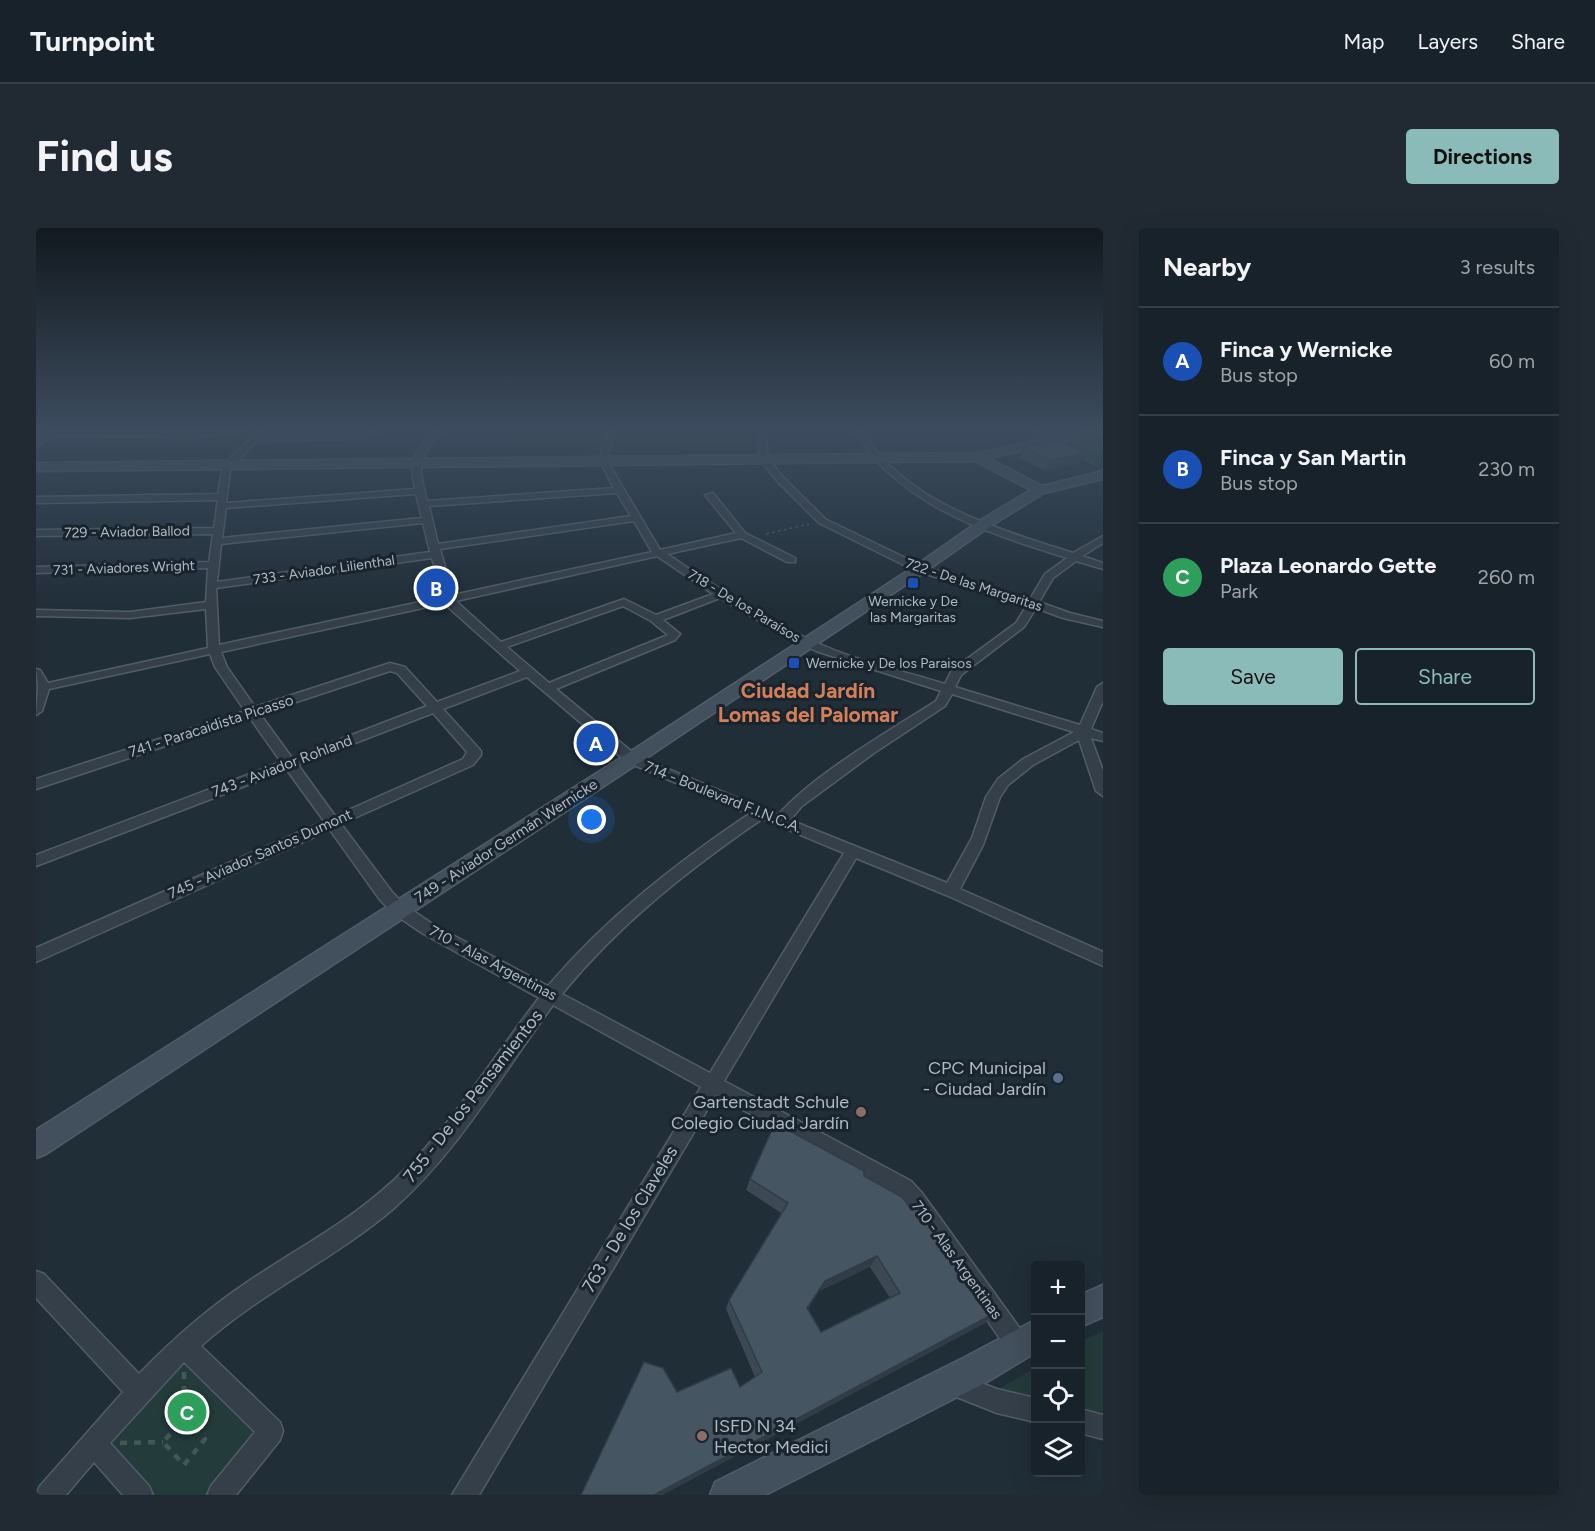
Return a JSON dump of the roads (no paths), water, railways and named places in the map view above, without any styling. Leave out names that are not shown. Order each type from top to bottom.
[{"type":"street","name":"710 - Alas Argentinas","points":[[223,490],[211,586],[214,650],[221,667],[379,887],[400,910],[416,922],[904,1188],[1027,1340]]},
{"type":"street","points":[[424,504],[618,490]]},
{"type":"street","name":"718 - De los Paraísos","points":[[620,490],[657,552],[722,594],[807,643],[1103,737]]},
{"type":"street","name":"722 - De las Margaritas","points":[[791,490],[822,520],[920,569],[1059,613],[1103,624]]},
{"type":"street","points":[[913,490],[984,524],[1103,566]]},
{"type":"street","name":"749 - Aviador Germán Wernicke","points":[[36,1145],[632,759],[920,569],[984,524],[1040,490]]},
{"type":"street","points":[[36,500],[222,501],[420,491]]},
{"type":"street","name":"714 - Boulevard F.I.N.C.A.","points":[[420,491],[444,587],[453,606],[632,759],[656,771],[951,891],[1103,959]]},
{"type":"street","points":[[710,495],[742,535],[791,560]]},
{"type":"street","name":"733 - Aviador Lilienthal","points":[[211,586],[636,518]]},
{"type":"street","points":[[217,536],[427,520]]},
{"type":"street","name":"729 - Aviador Ballod","points":[[36,533],[217,536]]},
{"type":"street","points":[[44,687],[742,535]]},
{"type":"street","points":[[781,821],[797,803],[869,750],[935,708],[944,698],[961,669],[1014,631],[1026,618],[1049,576],[1075,556],[1103,539]]},
{"type":"street","name":"731 - Aviadores Wright","points":[[36,570],[213,566]]},
{"type":"street","points":[[655,619],[722,594]]},
{"type":"street","points":[[499,646],[626,602],[673,632],[674,636],[547,688]]},
{"type":"street","points":[[36,613],[130,615],[212,605]]},
{"type":"street","name":"741 - Paracaidista Picasso","points":[[36,784],[386,668],[394,667],[401,670],[435,707]]},
{"type":"street","name":"743 - Aviador Rohland","points":[[36,861],[528,672]]},
{"type":"street","points":[[36,673],[44,687],[36,711]]},
{"type":"street","points":[[951,891],[980,836],[991,797],[1001,783],[1023,765],[1066,744],[1083,732],[1103,687]]},
{"type":"street","name":"745 - Aviador Santos Dumont","points":[[36,955],[331,821],[468,762],[474,755],[472,747],[435,707]]},
{"type":"street","points":[[1083,732],[1103,791]]},
{"type":"street","name":"755 - De los Pensamientos","points":[[49,1495],[184,1346],[222,1313],[363,1219],[409,1180],[449,1133],[551,994],[605,933],[674,872],[761,813]]},
{"type":"street","name":"763 - De los Claveles","points":[[465,1495],[853,851]]},
{"type":"street","points":[[36,1282],[140,1392]]},
{"type":"street","points":[[1085,1309],[1103,1300]]},
{"type":"street","points":[[728,1495],[949,1383],[1027,1340]]},
{"type":"street","points":[[184,1346],[271,1431],[220,1495]]},
{"type":"street","points":[[949,1383],[998,1401],[1031,1409]]},
{"type":"street","points":[[1085,1422],[1103,1426]]},
{"type":"street","points":[[94,1444],[140,1495]]},
{"type":"place","name":"Wernicke y De las Margaritas","points":[[913,583]]},
{"type":"place","name":"Finca y San Martin","points":[[436,588]]},
{"type":"place","name":"Wernicke y De los Paraisos","points":[[794,663]]},
{"type":"place","name":"Finca y Wernicke","points":[[596,743]]},
{"type":"place","name":"CPC Municipal - Ciudad Jardín","points":[[1058,1078]]},
{"type":"place","name":"Gartenstadt Schule Colegio Ciudad Jardín","points":[[861,1112]]},
{"type":"place","name":"Plaza Leonardo Gette","points":[[187,1412]]},
{"type":"place","name":"ISFD N 34 Hector Medici","points":[[702,1436]]},
{"type":"district","name":"Ciudad Jardín Lomas del Palomar","points":[[808,702]]}]
